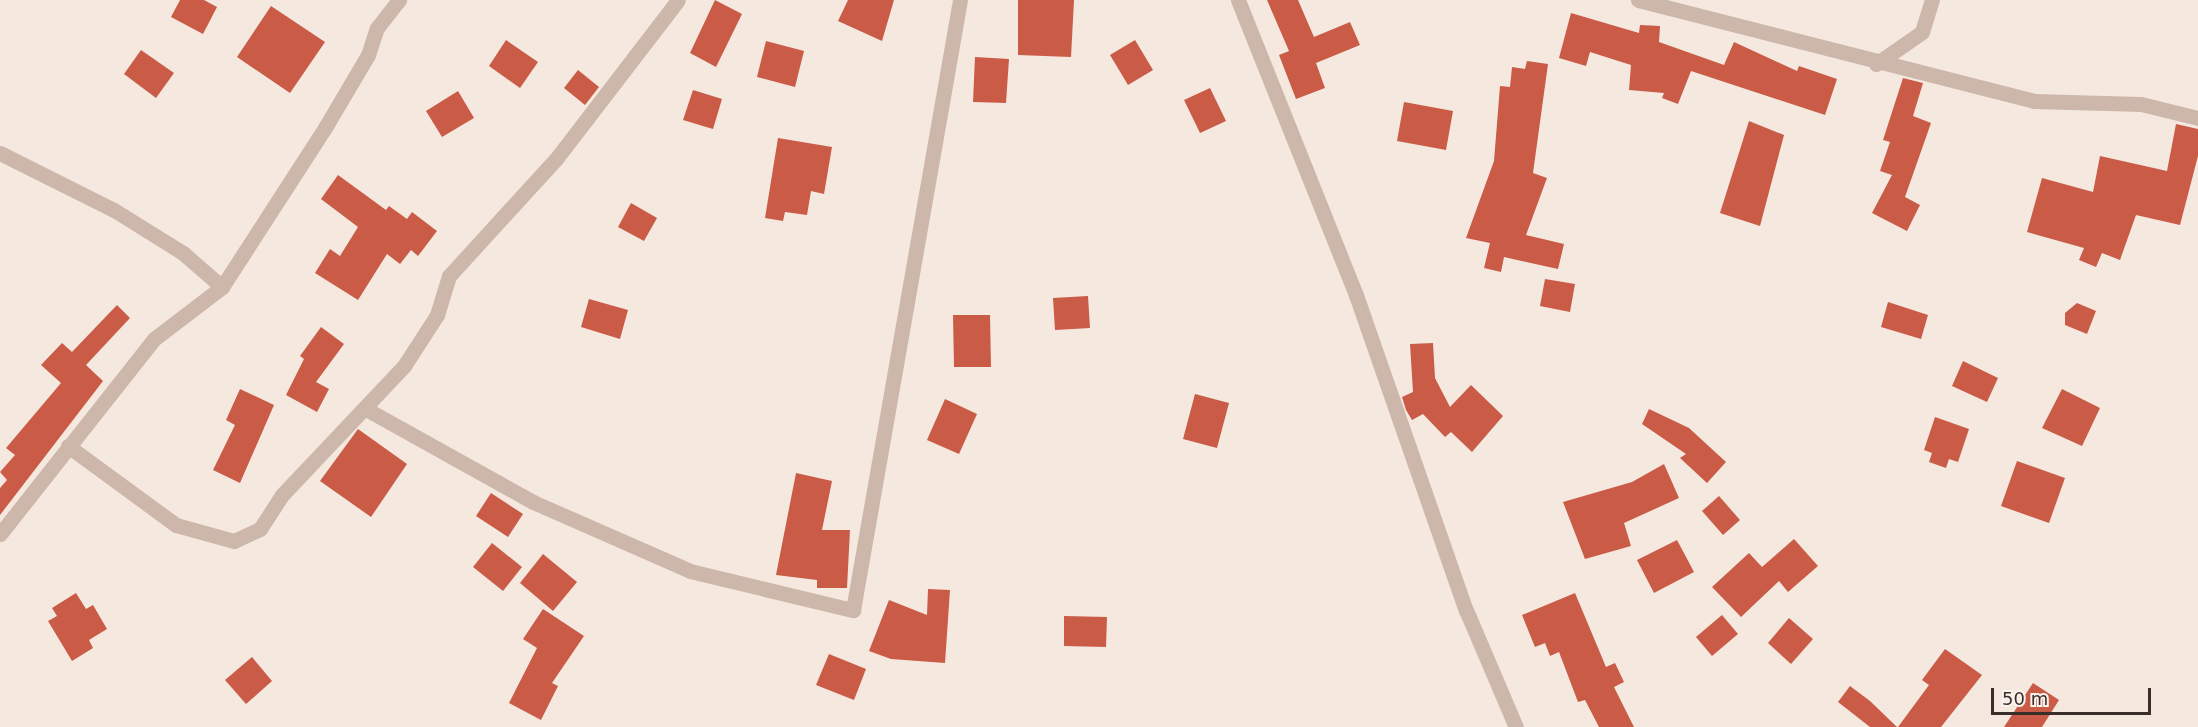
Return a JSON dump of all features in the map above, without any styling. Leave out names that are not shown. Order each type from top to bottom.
[{"type":"street","points":[[0,534],[154,339],[222,287],[326,126],[368,55],[377,28],[399,0]]},
{"type":"street","points":[[68,446],[176,525],[234,541],[260,529],[318,454],[366,409],[404,366],[437,315],[449,276],[556,159],[678,0]]},
{"type":"street","points":[[366,409],[533,502],[690,571],[853,610],[960,0]]},
{"type":"street","points":[[1238,0],[1356,295],[1466,610],[1516,727]]},
{"type":"street","points":[[1638,0],[1876,64],[1953,78],[2034,101],[2141,104],[2198,118]]},
{"type":"street","points":[[1876,64],[1922,32],[1932,0]]},
{"type":"street","points":[[0,153],[114,210],[183,253],[222,287]]},
{"type":"building","points":[[180,0],[204,0],[217,7],[203,34],[171,17]]},
{"type":"building","points":[[715,0],[742,14],[716,67],[690,53]]},
{"type":"building","points":[[848,0],[894,0],[882,41],[838,21]]},
{"type":"building","points":[[1018,0],[1074,0],[1071,57],[1018,55]]},
{"type":"building","points":[[1267,0],[1298,0],[1314,37],[1350,22],[1360,45],[1316,63],[1325,88],[1296,99],[1279,55],[1289,51]]},
{"type":"building","points":[[271,6],[325,42],[290,93],[237,57]]},
{"type":"building","points":[[1571,13],[1639,33],[1640,25],[1660,26],[1659,42],[1724,65],[1734,42],[1797,71],[1799,66],[1837,79],[1825,115],[1691,71],[1678,104],[1662,98],[1664,93],[1629,90],[1631,65],[1590,52],[1586,66],[1559,58]]},
{"type":"building","points":[[506,40],[538,62],[520,88],[489,66]]},
{"type":"building","points":[[1135,40],[1153,70],[1128,85],[1110,55]]},
{"type":"building","points":[[766,41],[804,51],[795,87],[757,77]]},
{"type":"building","points":[[141,50],[174,73],[156,98],[124,74]]},
{"type":"building","points":[[975,57],[1009,59],[1006,103],[973,102]]},
{"type":"building","points":[[1527,61],[1548,64],[1533,173],[1547,178],[1526,235],[1564,244],[1558,269],[1504,257],[1501,272],[1484,268],[1490,243],[1466,238],[1494,161],[1500,86],[1510,87],[1512,67],[1525,69]]},
{"type":"building","points":[[578,70],[599,87],[585,105],[564,88]]},
{"type":"building","points":[[1903,78],[1923,83],[1913,116],[1931,123],[1905,197],[1920,205],[1907,231],[1872,213],[1892,175],[1880,171],[1890,142],[1883,140]]},
{"type":"building","points":[[1210,88],[1226,121],[1200,133],[1184,100]]},
{"type":"building","points":[[693,90],[722,99],[713,129],[683,120]]},
{"type":"building","points":[[458,91],[474,118],[442,137],[426,111]]},
{"type":"building","points":[[1404,102],[1453,111],[1446,150],[1397,141]]},
{"type":"building","points":[[1749,121],[1784,135],[1760,226],[1720,213]]},
{"type":"building","points":[[2176,124],[2198,129],[2198,156],[2180,225],[2136,215],[2120,260],[2102,253],[2096,267],[2079,260],[2084,248],[2027,232],[2042,178],[2093,192],[2100,156],[2167,171]]},
{"type":"building","points":[[778,138],[832,147],[824,194],[811,191],[807,215],[785,212],[783,221],[765,218]]},
{"type":"building","points":[[338,175],[386,210],[389,206],[407,219],[412,212],[437,231],[418,256],[411,250],[400,264],[387,254],[358,300],[315,273],[330,249],[340,256],[358,227],[321,199]]},
{"type":"building","points":[[631,203],[657,218],[644,241],[618,227]]},
{"type":"building","points":[[1545,279],[1575,284],[1570,312],[1540,306]]},
{"type":"building","points":[[1088,296],[1090,328],[1055,330],[1053,298]]},
{"type":"building","points":[[589,299],[628,310],[620,339],[581,327]]},
{"type":"building","points":[[1888,302],[1928,315],[1921,339],[1881,327]]},
{"type":"building","points":[[2077,303],[2096,311],[2087,334],[2065,325],[2065,313]]},
{"type":"building","points":[[117,305],[130,318],[86,365],[103,381],[0,515],[0,488],[7,480],[0,472],[15,455],[6,448],[61,383],[41,365],[62,343],[72,352]]},
{"type":"building","points":[[953,315],[990,315],[991,367],[954,367]]},
{"type":"building","points":[[321,327],[344,344],[316,382],[329,389],[317,412],[286,395],[304,359],[300,356]]},
{"type":"building","points":[[1433,343],[1435,378],[1450,407],[1471,385],[1503,416],[1472,452],[1451,432],[1445,437],[1423,414],[1412,420],[1406,410],[1402,397],[1413,392],[1410,344]]},
{"type":"building","points":[[1963,361],[1998,378],[1987,402],[1952,386]]},
{"type":"building","points":[[240,389],[274,405],[240,483],[213,470],[235,425],[226,420]]},
{"type":"building","points":[[2062,389],[2100,408],[2082,446],[2042,428]]},
{"type":"building","points":[[1195,394],[1229,403],[1217,448],[1183,439]]},
{"type":"building","points":[[945,399],[977,414],[959,454],[927,440]]},
{"type":"building","points":[[1649,409],[1689,428],[1726,462],[1707,483],[1680,458],[1686,454],[1642,424]]},
{"type":"building","points":[[1935,417],[1969,429],[1958,462],[1949,459],[1946,468],[1929,462],[1932,453],[1924,450]]},
{"type":"building","points":[[358,429],[407,464],[371,517],[320,481]]},
{"type":"building","points":[[2017,461],[2065,478],[2049,523],[2001,506]]},
{"type":"building","points":[[1664,464],[1679,498],[1624,523],[1631,546],[1585,559],[1563,502],[1632,482]]},
{"type":"building","points":[[796,473],[832,481],[822,530],[850,530],[847,588],[817,588],[817,580],[776,575]]},
{"type":"building","points":[[491,493],[523,514],[508,537],[476,516]]},
{"type":"building","points":[[1719,496],[1740,520],[1723,535],[1702,511]]},
{"type":"building","points":[[1794,539],[1818,566],[1788,592],[1779,581],[1741,617],[1712,587],[1749,553],[1762,567]]},
{"type":"building","points":[[1677,540],[1694,572],[1654,593],[1637,560]]},
{"type":"building","points":[[492,543],[522,567],[503,591],[473,567]]},
{"type":"building","points":[[543,554],[577,582],[553,611],[520,583]]},
{"type":"building","points":[[928,589],[950,590],[945,663],[891,659],[869,651],[889,600],[927,615]]},
{"type":"building","points":[[76,593],[86,609],[93,605],[107,629],[89,640],[93,648],[72,661],[48,621],[57,616],[52,608]]},
{"type":"building","points":[[1575,593],[1606,667],[1615,663],[1624,682],[1614,687],[1634,727],[1599,727],[1585,700],[1578,702],[1559,652],[1550,656],[1545,643],[1535,647],[1522,615]]},
{"type":"building","points":[[543,609],[584,636],[552,683],[558,686],[541,720],[509,703],[537,648],[523,639]]},
{"type":"building","points":[[1722,615],[1738,634],[1712,656],[1696,637]]},
{"type":"building","points":[[1064,616],[1107,617],[1106,647],[1064,646]]},
{"type":"building","points":[[1789,618],[1813,639],[1791,664],[1768,643]]},
{"type":"building","points":[[1945,649],[1982,675],[1941,727],[1898,727],[1929,685],[1922,680]]},
{"type":"building","points":[[829,654],[866,669],[854,700],[816,685]]},
{"type":"building","points":[[252,657],[272,681],[246,704],[225,680]]},
{"type":"building","points":[[2033,683],[2059,700],[2042,727],[2004,727]]},
{"type":"building","points":[[1850,686],[1870,701],[1897,727],[1870,727],[1838,702]]}]
